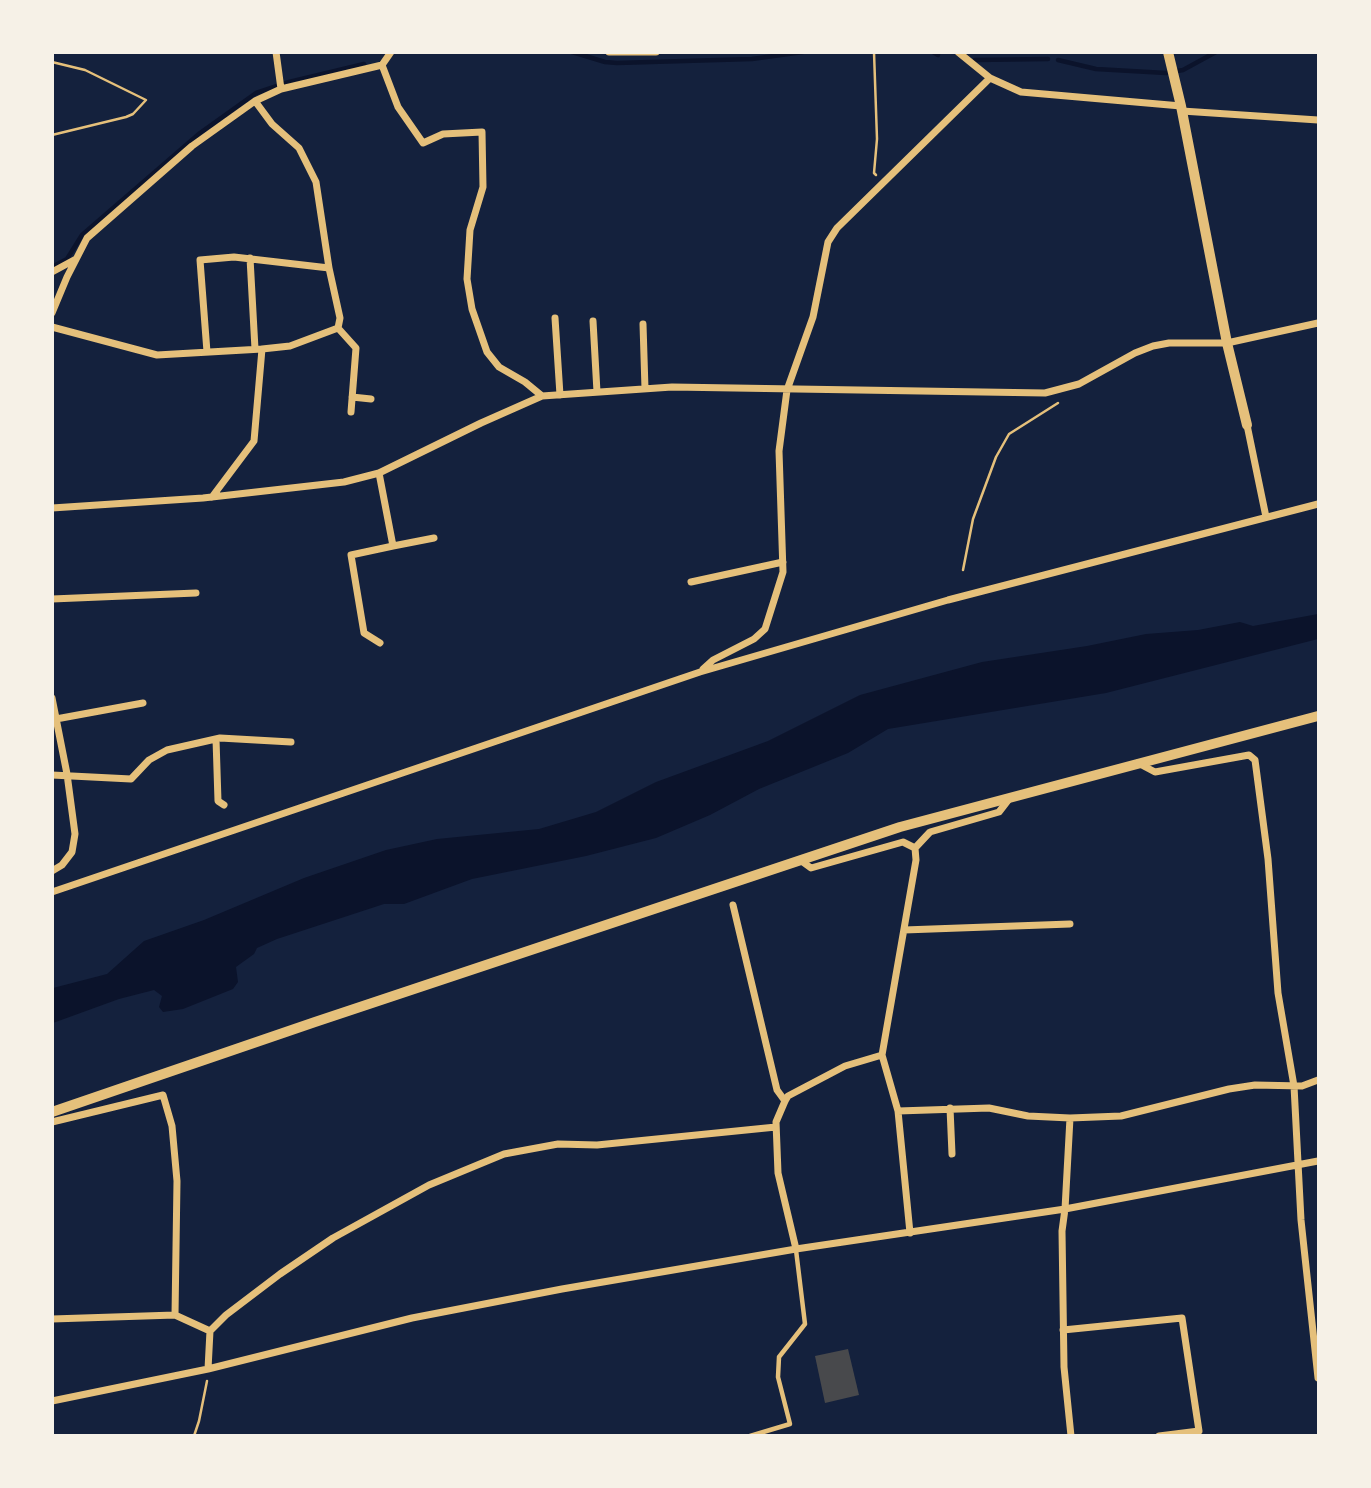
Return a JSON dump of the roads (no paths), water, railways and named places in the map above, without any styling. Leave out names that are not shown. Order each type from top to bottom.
[{"type":"street","points":[[275,52],[281,89]]},
{"type":"street","points":[[52,313],[87,238],[192,146],[255,101],[281,89],[382,65],[391,52]]},
{"type":"street","points":[[609,52],[656,52]]},
{"type":"street","points":[[958,52],[990,78],[1021,92],[1318,120]]},
{"type":"street","points":[[1168,52],[1227,343],[1266,517]]},
{"type":"street","points":[[382,65],[398,107],[423,143],[443,134],[482,131],[483,187],[470,230],[467,279],[472,309],[487,352],[499,367],[526,382],[542,396]]},
{"type":"street","points":[[700,672],[713,660],[754,639],[765,629],[783,572],[779,451],[788,390],[813,317],[828,242],[837,228],[990,78]]},
{"type":"street","points":[[255,101],[272,124],[299,148],[316,183],[340,318],[338,328]]},
{"type":"street","points":[[206,352],[200,260],[234,257],[329,268]]},
{"type":"street","points":[[52,272],[77,258]]},
{"type":"street","points":[[212,497],[254,441],[258,349],[250,258]]},
{"type":"street","points":[[555,318],[560,395]]},
{"type":"street","points":[[593,321],[597,392]]},
{"type":"street","points":[[52,508],[212,497],[344,482],[379,473],[542,396],[672,387],[1045,393],[1079,384],[1153,345],[1169,342],[1227,343],[1318,323]]},
{"type":"street","points":[[643,324],[645,389]]},
{"type":"street","points":[[52,327],[157,355],[289,346],[338,328]]},
{"type":"street","points":[[338,328],[356,348],[352,412]]},
{"type":"street","points":[[352,397],[371,399]]},
{"type":"street","points":[[379,473],[393,545]]},
{"type":"street","points":[[52,892],[700,672],[948,600],[1318,504]]},
{"type":"street","points":[[380,643],[365,633],[352,555],[433,538]]},
{"type":"street","points":[[691,582],[783,562]]},
{"type":"street","points":[[52,599],[196,593]]},
{"type":"street","points":[[52,698],[67,774],[75,834],[72,852],[62,865],[52,871]]},
{"type":"street","points":[[56,719],[142,703]]},
{"type":"street","points":[[52,1112],[900,827],[1318,716]]},
{"type":"street","points":[[52,775],[131,779],[149,760],[167,750],[236,737],[291,742]]},
{"type":"street","points":[[216,739],[218,801],[224,805]]},
{"type":"street","points":[[1138,763],[1155,772],[1249,755],[1255,760],[1268,859],[1278,993],[1294,1086],[1301,1220],[1318,1378]]},
{"type":"street","points":[[910,1233],[898,1111],[882,1055],[916,860],[915,848],[930,832],[999,812],[1009,799]]},
{"type":"street","points":[[799,859],[811,867],[903,842],[915,848]]},
{"type":"street","points":[[733,905],[777,1090],[785,1101]]},
{"type":"street","points":[[904,930],[1070,924]]},
{"type":"street","points":[[796,1249],[778,1173],[776,1127],[785,1101],[788,1096],[845,1066],[882,1055]]},
{"type":"street","points":[[898,1111],[989,1108],[1028,1115],[1070,1118],[1121,1116],[1229,1089],[1255,1085],[1302,1086],[1318,1080]]},
{"type":"street","points":[[52,1122],[163,1095],[172,1126],[177,1181],[176,1315]]},
{"type":"street","points":[[950,1108],[952,1154]]},
{"type":"street","points":[[1070,1118],[1062,1231],[1064,1367],[1071,1436]]},
{"type":"street","points":[[208,1368],[210,1331],[226,1315],[333,1238],[429,1185],[504,1154],[558,1144],[597,1145],[776,1127]]},
{"type":"street","points":[[52,1401],[208,1368],[412,1318],[562,1289],[796,1249],[1065,1209],[1318,1161]]},
{"type":"street","points":[[52,1320],[176,1315],[210,1331]]},
{"type":"street","points":[[1063,1330],[1182,1318],[1199,1431],[1159,1436]]},
{"type":"lane","points":[[750,1436],[790,1424],[778,1377],[779,1357],[805,1324],[796,1249]]},
{"type":"water","points":[[1318,614],[1318,639],[1106,693],[888,729],[848,753],[759,789],[710,815],[656,838],[586,856],[472,879],[404,904],[384,904],[277,939],[257,948],[254,954],[236,967],[238,982],[233,989],[183,1009],[163,1012],[159,1007],[162,996],[154,990],[119,999],[53,1023],[53,988],[107,974],[144,941],[204,920],[304,878],[386,850],[437,839],[539,829],[596,812],[656,782],[768,741],[860,695],[982,662],[1146,634],[1198,630],[1240,622],[1253,626]]},
{"type":"waterway","points":[[572,52],[617,63],[752,59],[803,52]]},
{"type":"waterway","points":[[933,52],[938,55]]},
{"type":"waterway","points":[[1058,60],[1096,69],[1166,73],[1183,70],[1216,52]]},
{"type":"waterway","points":[[975,60],[1048,59]]},
{"type":"waterway","points":[[52,267],[67,259],[82,235],[200,133],[256,93],[364,64]]}]
